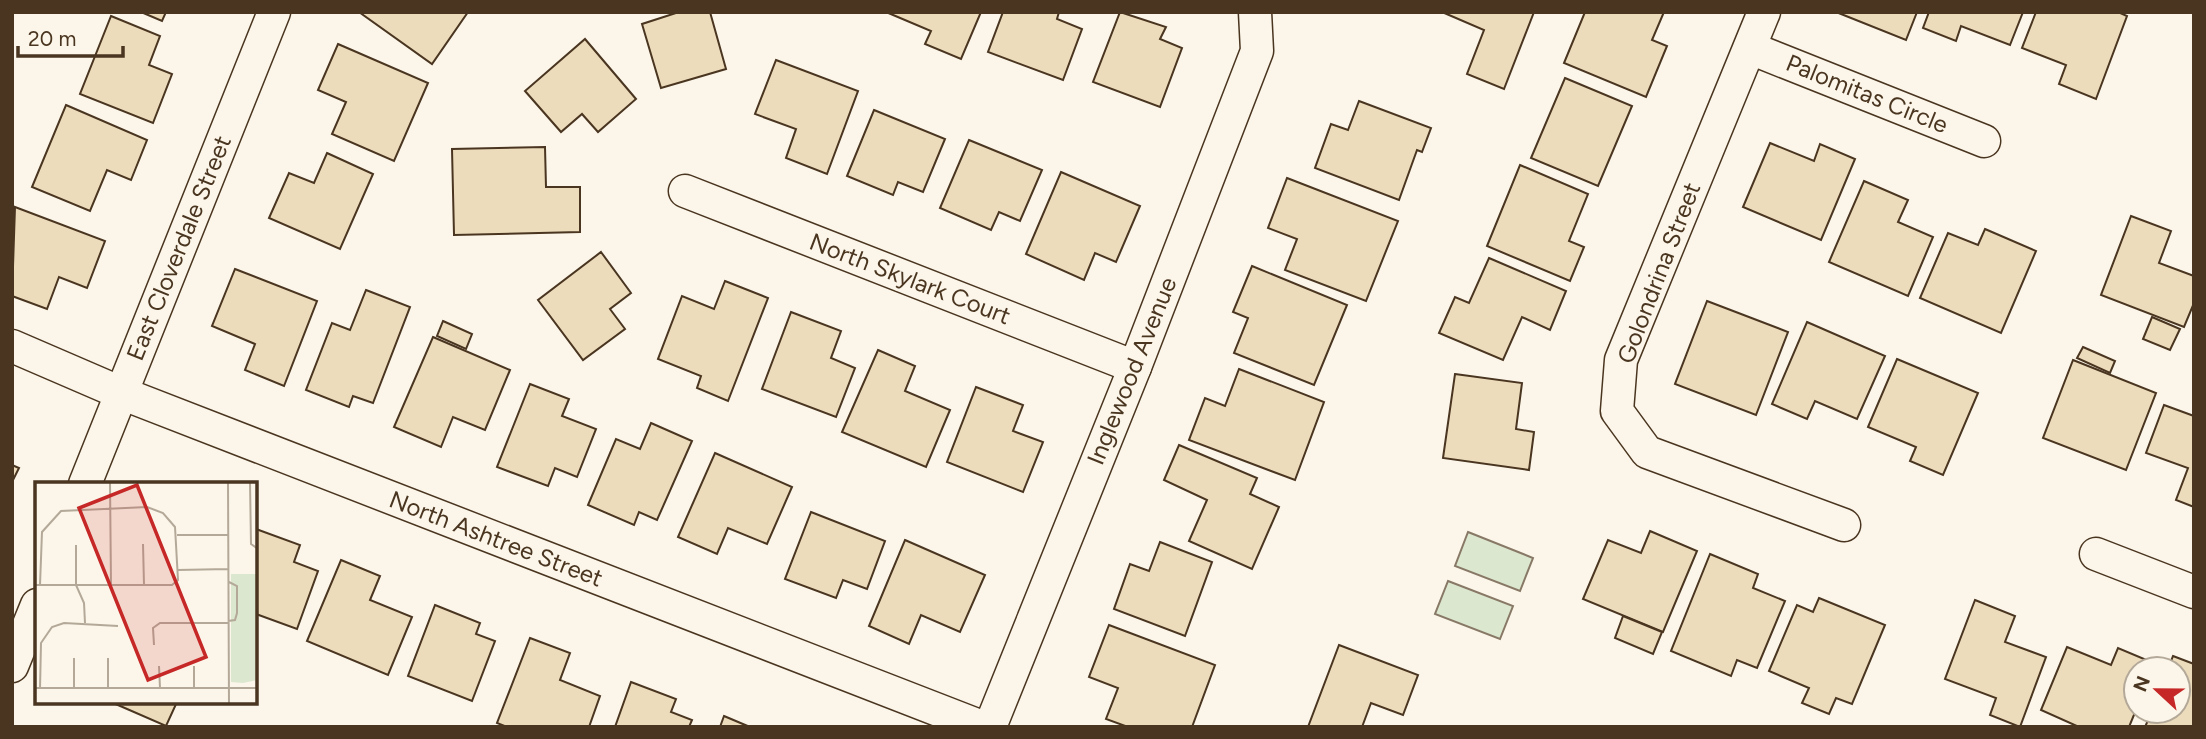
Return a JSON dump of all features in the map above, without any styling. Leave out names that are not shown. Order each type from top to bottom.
[{"type":"street","name":"East Cloverdale Street","points":[[86,482],[274,12]]},
{"type":"street","name":"Inglewood Avenue","points":[[990,727],[1135,368],[1257,51],[1255,12]]},
{"type":"street","name":"Golondrina Street","points":[[1764,12],[1621,360],[1617,411],[1647,452],[1844,525]]},
{"type":"street","name":"Palomitas Circle","points":[[1750,48],[1984,141]]},
{"type":"street","name":"North Skylark Court","points":[[685,191],[1135,368]]},
{"type":"street","name":"North Ashtree Street","points":[[12,346],[121,393],[982,727]]},
{"type":"street","points":[[2096,554],[2194,592]]},
{"type":"street","points":[[12,666],[35,609]]},
{"type":"green space","points":[[1468,532],[1533,558],[1520,591],[1455,566]]},
{"type":"green space","points":[[1448,581],[1513,606],[1500,639],[1435,614]]},
{"type":"building","points":[[141,12],[166,12],[162,21]]},
{"type":"building","points":[[359,12],[468,12],[432,64]]},
{"type":"building","points":[[679,12],[710,12],[726,69],[661,88],[642,24]]},
{"type":"building","points":[[886,12],[981,12],[961,59],[925,44],[931,31]]},
{"type":"building","points":[[1003,12],[1059,12],[1057,19],[1082,29],[1063,80],[988,52]]},
{"type":"building","points":[[1120,12],[1166,27],[1160,39],[1182,48],[1160,107],[1093,82]]},
{"type":"building","points":[[1442,12],[1534,12],[1504,89],[1467,74],[1484,30]]},
{"type":"building","points":[[1585,12],[1664,12],[1652,40],[1667,46],[1646,97],[1564,63]]},
{"type":"building","points":[[1836,12],[1917,12],[1906,40]]},
{"type":"building","points":[[1929,12],[2023,12],[2010,45],[1961,26],[1956,41],[1923,28]]},
{"type":"building","points":[[2036,12],[2118,12],[2127,16],[2096,99],[2059,84],[2066,65],[2022,48]]},
{"type":"building","points":[[111,16],[160,36],[149,65],[172,74],[153,123],[80,94]]},
{"type":"building","points":[[585,39],[636,99],[598,132],[582,114],[561,132],[525,91]]},
{"type":"building","points":[[338,44],[428,83],[394,161],[332,134],[346,102],[318,90]]},
{"type":"building","points":[[776,60],[858,91],[827,174],[786,158],[796,129],[755,114]]},
{"type":"building","points":[[1565,78],[1632,106],[1598,186],[1531,158]]},
{"type":"building","points":[[1359,101],[1431,128],[1422,152],[1417,150],[1399,200],[1315,168],[1331,124],[1348,130]]},
{"type":"building","points":[[66,105],[147,140],[131,180],[107,170],[90,211],[32,187]]},
{"type":"building","points":[[874,110],[945,139],[923,192],[898,182],[893,195],[847,176]]},
{"type":"building","points":[[969,140],[1042,170],[1020,221],[999,212],[991,230],[940,208]]},
{"type":"building","points":[[1770,143],[1814,161],[1820,144],[1855,159],[1821,240],[1743,207]]},
{"type":"building","points":[[545,147],[546,187],[580,187],[580,232],[454,235],[452,149]]},
{"type":"building","points":[[327,153],[373,174],[340,249],[269,218],[289,173],[314,183]]},
{"type":"building","points":[[1520,165],[1588,194],[1569,241],[1584,247],[1570,281],[1487,246]]},
{"type":"building","points":[[1061,172],[1140,206],[1116,262],[1095,253],[1084,280],[1026,254]]},
{"type":"building","points":[[1287,178],[1398,221],[1366,301],[1285,270],[1297,239],[1268,228]]},
{"type":"building","points":[[1864,181],[1908,200],[1898,222],[1933,237],[1908,296],[1829,262]]},
{"type":"building","points":[[15,207],[105,241],[87,288],[59,277],[47,309],[12,296]]},
{"type":"building","points":[[2131,216],[2171,231],[2159,263],[2194,276],[2194,303],[2184,327],[2101,295]]},
{"type":"building","points":[[1985,229],[2036,251],[2001,333],[1920,298],[1948,233],[1978,245]]},
{"type":"building","points":[[601,252],[631,293],[610,309],[625,329],[583,360],[538,300]]},
{"type":"building","points":[[1489,258],[1566,291],[1550,330],[1522,317],[1503,360],[1439,333],[1455,297],[1469,303]]},
{"type":"building","points":[[1252,266],[1347,305],[1314,385],[1234,353],[1248,318],[1233,312]]},
{"type":"building","points":[[235,269],[317,301],[284,386],[245,370],[255,344],[212,326]]},
{"type":"building","points":[[725,281],[768,298],[728,401],[697,388],[701,376],[658,359],[682,296],[714,309]]},
{"type":"building","points":[[366,290],[410,307],[373,403],[353,396],[349,407],[306,390],[332,323],[350,330]]},
{"type":"building","points":[[1707,301],[1788,332],[1756,415],[1675,384]]},
{"type":"building","points":[[791,312],[841,331],[831,358],[855,368],[836,417],[762,389]]},
{"type":"building","points":[[2152,317],[2180,329],[2170,350],[2143,339]]},
{"type":"building","points":[[443,321],[472,334],[466,349],[437,336]]},
{"type":"building","points":[[1807,322],[1885,356],[1857,419],[1815,401],[1807,419],[1772,404]]},
{"type":"building","points":[[433,337],[510,370],[485,430],[453,417],[441,447],[394,427]]},
{"type":"building","points":[[2083,347],[2115,361],[2110,373],[2077,358]]},
{"type":"building","points":[[878,350],[915,366],[905,391],[950,410],[926,467],[842,432]]},
{"type":"building","points":[[1897,359],[1978,393],[1943,475],[1910,461],[1916,447],[1868,427]]},
{"type":"building","points":[[2073,360],[2156,393],[2126,470],[2043,438]]},
{"type":"building","points":[[1239,369],[1324,402],[1295,480],[1189,440],[1205,398],[1225,406]]},
{"type":"building","points":[[1455,374],[1522,383],[1516,429],[1534,432],[1529,470],[1443,458]]},
{"type":"building","points":[[530,384],[569,399],[562,416],[596,429],[577,477],[555,468],[548,486],[497,467]]},
{"type":"building","points":[[976,387],[1023,405],[1013,431],[1043,442],[1023,492],[947,462]]},
{"type":"building","points":[[2164,405],[2194,416],[2194,507],[2176,500],[2188,468],[2146,453]]},
{"type":"building","points":[[651,423],[692,441],[657,520],[639,512],[634,525],[588,505],[616,439],[640,449]]},
{"type":"building","points":[[1179,445],[1257,478],[1250,494],[1279,507],[1252,569],[1189,541],[1207,500],[1164,480]]},
{"type":"building","points":[[715,453],[792,487],[767,544],[728,528],[717,554],[678,537]]},
{"type":"building","points":[[12,465],[19,468],[12,482]]},
{"type":"building","points":[[811,512],[885,541],[867,589],[843,580],[836,598],[785,579]]},
{"type":"building","points":[[257,529],[300,545],[294,562],[318,571],[297,629],[257,614]]},
{"type":"building","points":[[1650,531],[1697,551],[1663,632],[1583,599],[1608,540],[1641,553]]},
{"type":"building","points":[[905,540],[985,575],[960,632],[921,615],[909,644],[869,626]]},
{"type":"building","points":[[1160,542],[1212,562],[1185,636],[1114,609],[1130,564],[1149,571]]},
{"type":"building","points":[[1710,554],[1758,574],[1753,588],[1785,601],[1757,668],[1737,660],[1731,676],[1671,651]]},
{"type":"building","points":[[341,560],[380,576],[370,600],[412,617],[388,675],[307,641]]},
{"type":"building","points":[[1819,598],[1885,625],[1852,704],[1836,698],[1829,714],[1802,703],[1809,688],[1769,671],[1797,605],[1813,612]]},
{"type":"building","points":[[1975,600],[2015,616],[2005,642],[2046,657],[2020,727],[1990,715],[1996,698],[1945,679]]},
{"type":"building","points":[[435,605],[480,623],[476,634],[495,641],[472,701],[408,676]]},
{"type":"building","points":[[1623,616],[1662,632],[1653,654],[1615,638]]},
{"type":"building","points":[[1109,625],[1215,665],[1192,727],[1128,727],[1106,719],[1118,688],[1089,677]]},
{"type":"building","points":[[530,638],[570,653],[560,680],[600,696],[589,727],[507,727],[497,723]]},
{"type":"building","points":[[1339,645],[1418,675],[1403,715],[1371,703],[1362,727],[1308,727]]},
{"type":"building","points":[[2067,647],[2111,665],[2118,648],[2135,655],[2122,655],[2122,725],[2130,725],[2129,727],[2079,727],[2041,710]]},
{"type":"building","points":[[2192,663],[2194,664],[2194,727],[2145,727],[2192,725]]},
{"type":"building","points":[[631,682],[676,699],[671,712],[692,720],[689,727],[615,727]]},
{"type":"building","points":[[116,704],[176,704],[166,726]]},
{"type":"building","points":[[724,716],[750,727],[720,727]]}]
